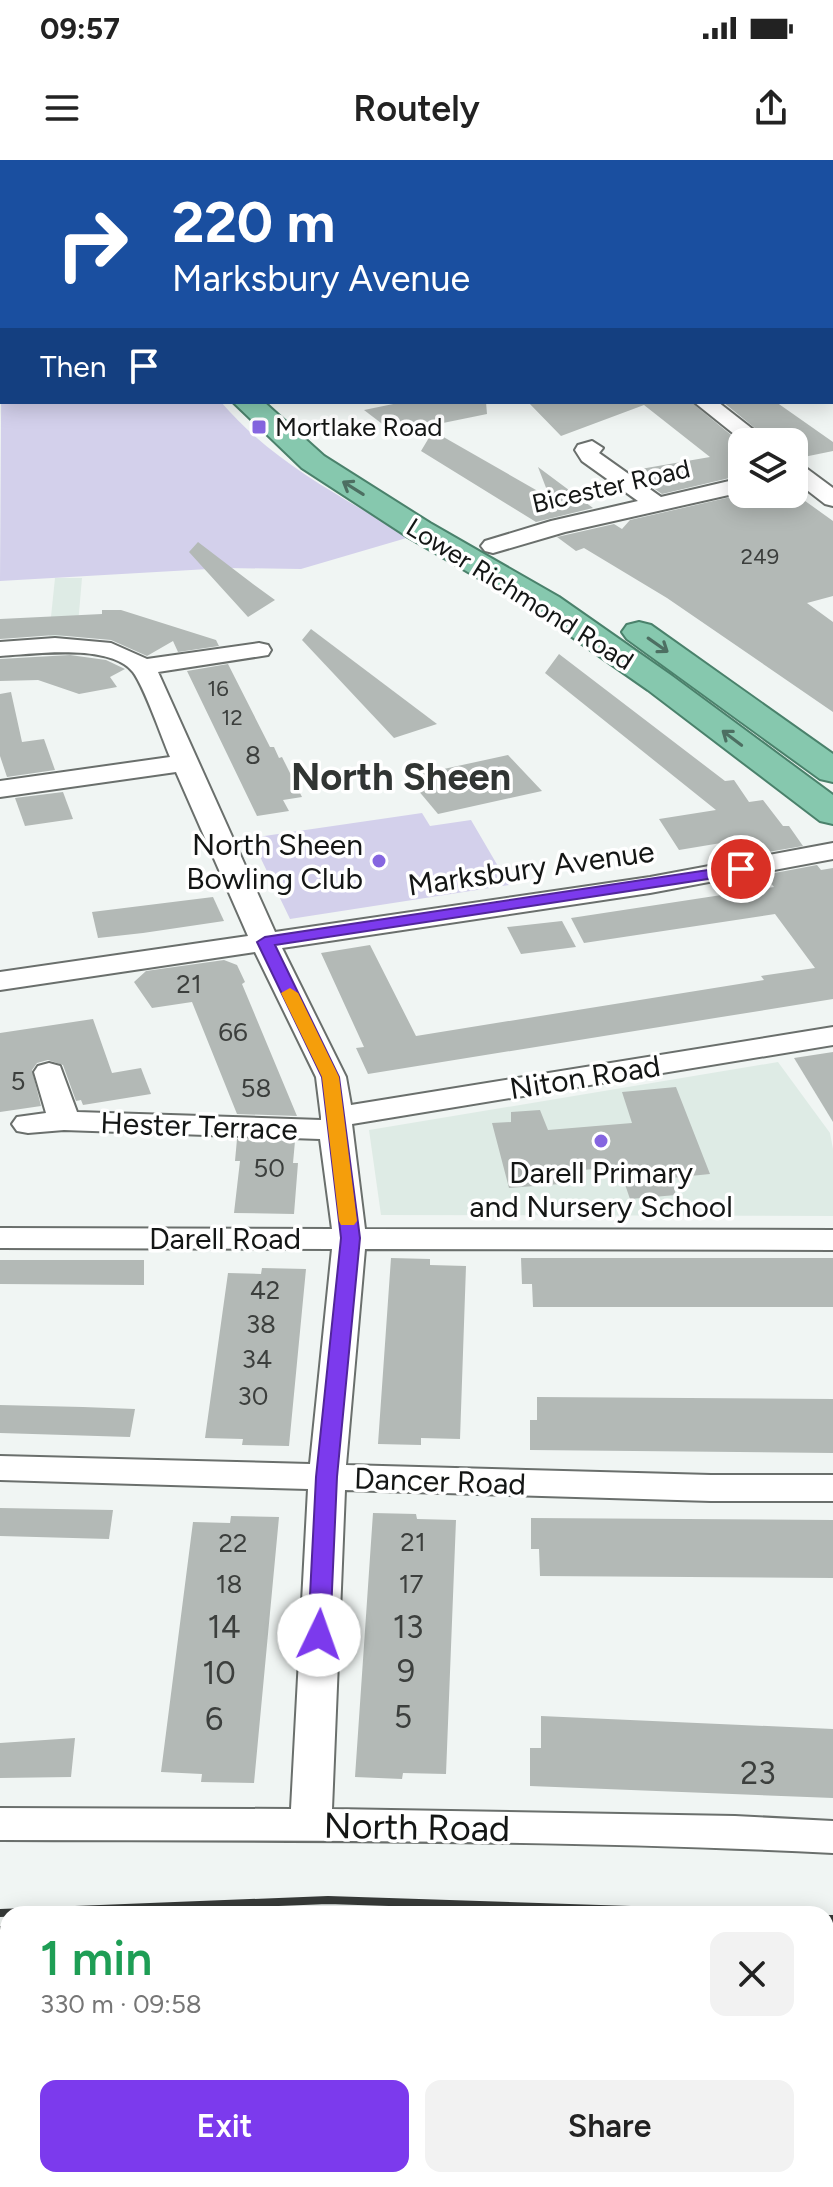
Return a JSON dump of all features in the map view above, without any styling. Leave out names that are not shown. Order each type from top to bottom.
[{"type":"highway","name":"Lower Richmond Road","points":[[249,404],[313,462],[419,530],[547,604],[660,683],[833,813]]},
{"type":"highway","name":"Lower Richmond Road","points":[[292,404],[326,434],[493,546],[619,617],[833,771]]},
{"type":"street","points":[[708,404],[739,428]]},
{"type":"street","points":[[592,448],[586,450],[590,456],[655,503]]},
{"type":"street","points":[[808,470],[821,468]]},
{"type":"street","points":[[808,481],[833,499]]},
{"type":"street","name":"Bicester Road","points":[[493,546],[559,526],[728,488]]},
{"type":"street","points":[[0,649],[97,648],[131,657],[143,667],[265,942],[331,1077],[350,1238],[327,1477],[311,1825]]},
{"type":"street","points":[[143,667],[259,650]]},
{"type":"street","points":[[0,789],[185,763]]},
{"type":"street","name":"Marksbury Avenue","points":[[0,981],[650,885],[833,851]]},
{"type":"street","name":"Niton Road","points":[[336,1123],[833,1036]]},
{"type":"street","name":"Hester Terrace","points":[[49,1072],[64,1121]]},
{"type":"street","name":"Hester Terrace","points":[[28,1124],[64,1121],[336,1123]]},
{"type":"street","name":"Darell Road","points":[[0,1238],[833,1240]]},
{"type":"street","name":"Dancer Road","points":[[0,1468],[711,1488],[833,1488]]},
{"type":"street","name":"North Road","points":[[0,1824],[311,1825],[735,1832],[833,1837]]},
{"type":"shaded area","points":[[1,404],[223,404],[286,461],[410,537],[301,569],[226,568],[0,581]]},
{"type":"shaded area","points":[[55,578],[82,578],[77,636],[49,636]]},
{"type":"shaded area","name":"North Sheen Bowling Club","points":[[422,813],[430,826],[471,820],[509,885],[290,919],[251,838]]},
{"type":"shaded area","name":"Darell Primary and Nursery School","points":[[778,1062],[830,1133],[833,1149],[833,1216],[381,1215],[369,1130]]},
{"type":"building","points":[[393,404],[486,404],[487,414],[394,433],[364,410]]},
{"type":"building","points":[[530,404],[693,404],[728,432],[728,478],[662,494],[629,471],[710,457],[644,405],[561,436]]},
{"type":"building","points":[[725,404],[779,404],[833,442],[833,451],[808,456],[808,428],[755,428]]},
{"type":"building","points":[[433,431],[550,498],[538,467],[593,508],[536,522],[421,451]]},
{"type":"building","points":[[728,498],[728,508],[808,508],[808,503],[833,521],[833,596],[807,603],[833,622],[833,712],[667,598],[584,548],[576,551],[557,537],[614,524],[622,529],[630,520]]},
{"type":"building","points":[[198,542],[275,600],[248,617],[189,552]]},
{"type":"building","points":[[102,610],[121,610],[216,640],[219,646],[178,652],[173,641],[147,656],[111,640],[55,635],[0,639],[0,619],[102,614]]},
{"type":"building","points":[[311,629],[437,724],[394,738],[302,640]]},
{"type":"building","points":[[559,654],[725,781],[734,780],[749,802],[763,800],[783,826],[789,826],[803,846],[750,855],[739,840],[679,850],[659,819],[716,810],[545,673]]},
{"type":"building","points":[[70,655],[106,660],[125,669],[110,677],[117,687],[79,694],[38,680],[0,681],[0,659]]},
{"type":"building","points":[[228,664],[270,747],[274,747],[279,758],[282,757],[302,797],[283,800],[289,811],[257,816],[187,671]]},
{"type":"building","points":[[11,692],[22,742],[44,739],[55,770],[7,777],[0,756],[0,694]]},
{"type":"building","points":[[508,755],[542,791],[438,814],[407,777]]},
{"type":"building","points":[[63,792],[73,819],[25,826],[15,798]]},
{"type":"building","points":[[817,865],[821,870],[833,868],[833,999],[368,1074],[356,1048],[364,1047],[321,953],[370,945],[416,1036],[764,980],[761,976],[815,968],[775,914],[584,943],[571,918],[774,887],[764,875]]},
{"type":"building","points":[[213,897],[224,921],[98,938],[92,912]]},
{"type":"building","points":[[562,921],[576,947],[521,954],[507,927]]},
{"type":"building","points":[[224,960],[237,965],[245,982],[242,984],[297,1116],[237,1114],[192,1002],[152,1008],[134,982],[146,971]]},
{"type":"building","points":[[93,1019],[112,1073],[141,1068],[151,1094],[83,1105],[81,1100],[76,1101],[63,1065],[48,1060],[37,1063],[32,1070],[41,1106],[0,1112],[0,1033]]},
{"type":"building","points":[[833,1052],[833,1122],[794,1058]]},
{"type":"building","points":[[676,1087],[710,1174],[671,1178],[676,1195],[630,1199],[619,1167],[558,1172],[560,1184],[509,1188],[492,1123],[511,1122],[511,1112],[540,1110],[548,1130],[632,1123],[622,1092]]},
{"type":"building","points":[[237,1139],[295,1141],[293,1163],[298,1163],[294,1214],[234,1213],[240,1161],[235,1161]]},
{"type":"building","points":[[391,1258],[430,1259],[430,1265],[466,1266],[460,1439],[421,1438],[421,1445],[378,1444]]},
{"type":"building","points":[[521,1258],[833,1258],[833,1307],[533,1307],[532,1284],[522,1284]]},
{"type":"building","points":[[0,1260],[144,1260],[144,1285],[0,1284]]},
{"type":"building","points":[[262,1268],[306,1269],[289,1446],[242,1445],[243,1439],[205,1438],[228,1273],[261,1274]]},
{"type":"building","points":[[537,1397],[833,1399],[833,1453],[530,1450],[530,1420],[537,1420]]},
{"type":"building","points":[[0,1405],[135,1409],[130,1437],[0,1433]]},
{"type":"building","points":[[0,1508],[113,1510],[109,1539],[0,1536]]},
{"type":"building","points":[[373,1513],[416,1514],[417,1519],[456,1520],[446,1774],[403,1773],[402,1779],[355,1777]]},
{"type":"building","points":[[231,1516],[279,1517],[254,1783],[201,1782],[202,1774],[161,1772],[193,1522],[230,1523]]},
{"type":"building","points":[[531,1518],[833,1520],[833,1578],[540,1576],[539,1549],[531,1549]]},
{"type":"building","points":[[541,1716],[833,1729],[833,1798],[530,1786],[530,1748],[541,1748]]},
{"type":"building","points":[[75,1738],[71,1777],[0,1778],[0,1743]]},
{"type":"railway","points":[[177,1906],[328,1900],[511,1906]]},
{"type":"slow traffic","points":[[290,993],[331,1077],[348,1221]]},
{"type":"place","name":"Mortlake Road","points":[[259,427]]},
{"type":"place","name":"North Sheen Bowling Club","points":[[379,861]]},
{"type":"place","name":"Darell Primary and Nursery School","points":[[601,1141]]},
{"type":"district","name":"North Sheen","points":[[401,777]]},
{"type":"route","points":[[319,1635],[327,1477],[350,1238],[331,1077],[265,942],[741,869]]}]
